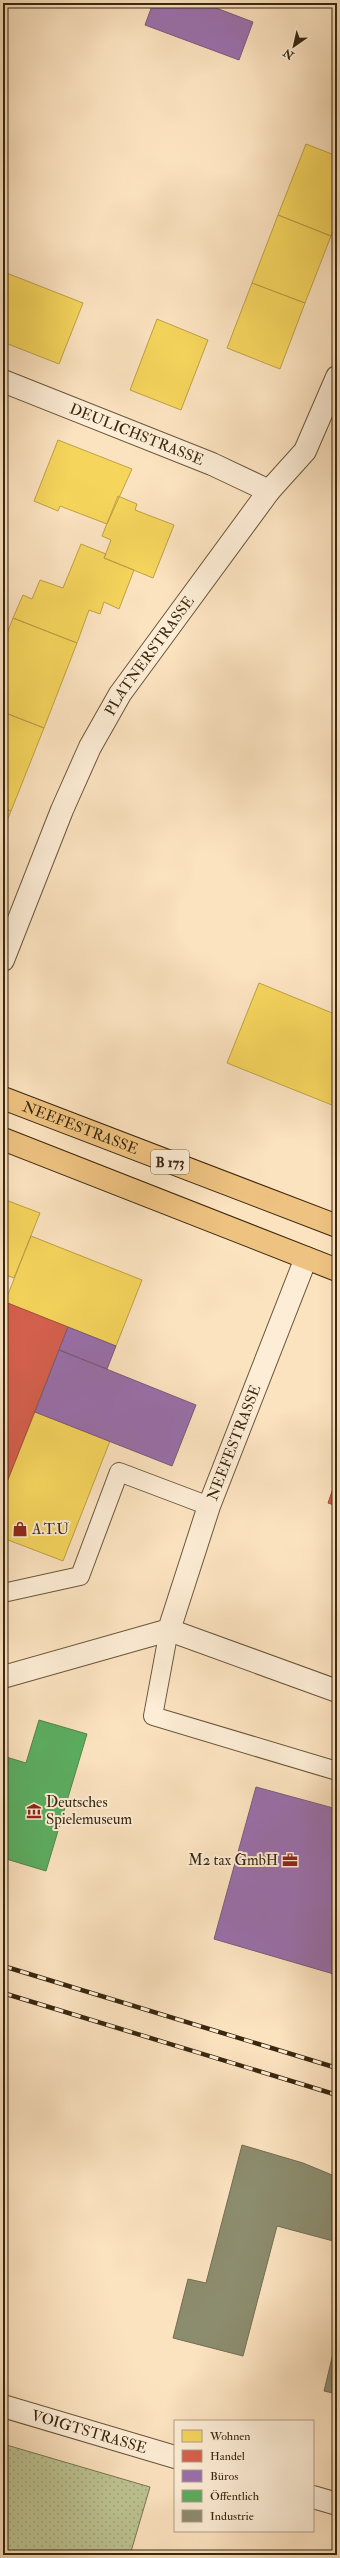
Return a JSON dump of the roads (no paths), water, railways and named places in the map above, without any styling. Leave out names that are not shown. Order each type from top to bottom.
[{"type":"main road","name":"NEEFESTRASSE","points":[[3,1098],[337,1226]]},
{"type":"main road","name":"B 173","points":[[3,1139],[337,1270]]},
{"type":"street","name":"PLATNERSTRASSE","points":[[3,960],[62,810],[90,747],[116,701],[269,491],[305,451],[332,401],[337,377]]},
{"type":"street","name":"DEULICHSTRASSE","points":[[3,381],[212,464],[269,491]]},
{"type":"street","name":"NEEFESTRASSE","points":[[169,1630],[209,1506],[306,1258]]},
{"type":"street","points":[[3,1677],[169,1630],[337,1691]]},
{"type":"street","name":"VOIGTSTRASSE","points":[[3,2406],[174,2457]]},
{"type":"street","points":[[314,2497],[337,2504]]},
{"type":"lane","points":[[3,1593],[80,1576],[119,1472],[209,1506]]},
{"type":"lane","points":[[169,1630],[153,1716],[337,1771]]},
{"type":"railway","points":[[3,1966],[337,2068]]},
{"type":"railway","points":[[3,1993],[337,2095]]},
{"type":"place","name":"A.T.U","points":[[20,1529]]},
{"type":"place","name":"Deutsches Spielemuseum","points":[[34,1811]]},
{"type":"place","name":"M2 tax GmbH","points":[[290,1860]]}]
